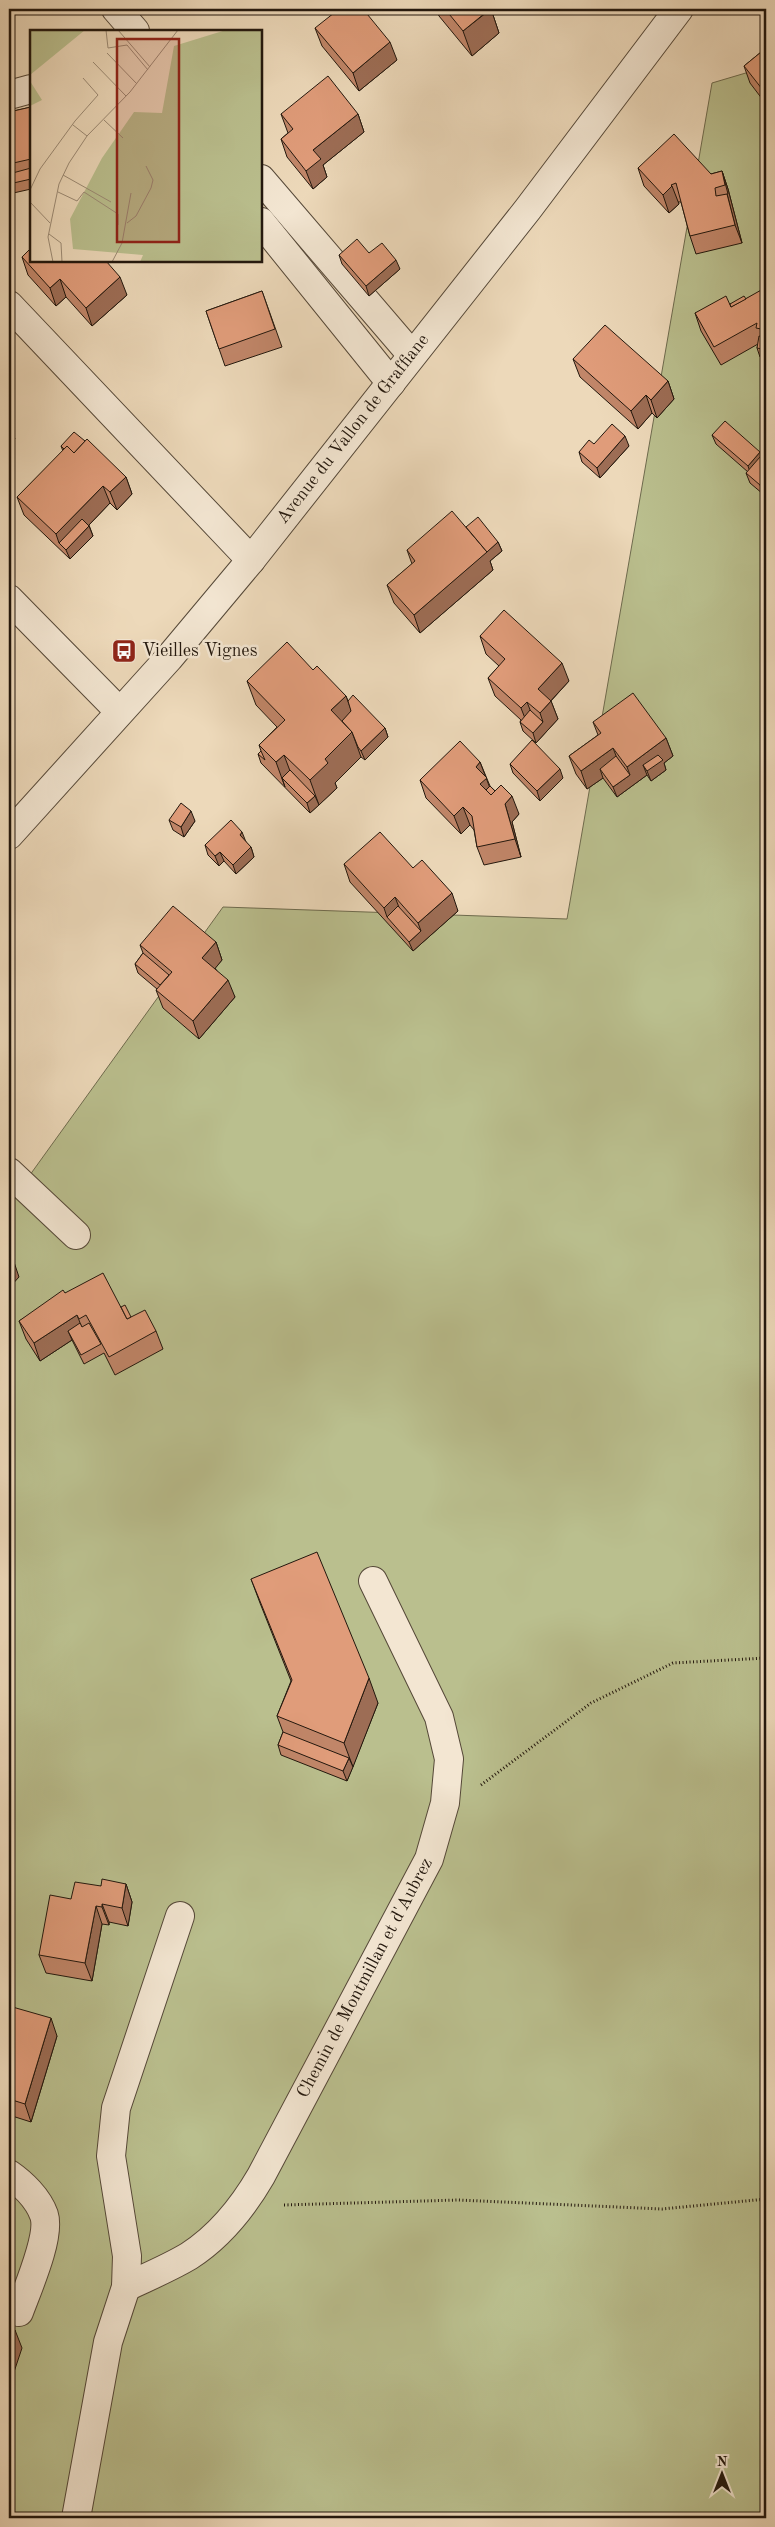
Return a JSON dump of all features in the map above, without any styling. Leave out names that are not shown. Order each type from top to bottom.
[{"type":"street","points":[[116,9],[134,30]]},
{"type":"street","name":"Avenue du Vallon de Graffiane","points":[[9,835],[168,658],[251,560],[411,354],[528,209],[679,9]]},
{"type":"street","points":[[9,95],[30,89]]},
{"type":"street","points":[[262,180],[411,354]]},
{"type":"street","points":[[262,223],[390,383]]},
{"type":"street","points":[[9,305],[251,560]]},
{"type":"street","points":[[9,599],[119,711]]},
{"type":"street","points":[[9,1172],[76,1236]]},
{"type":"street","name":"Chemin de Montmillan et d'Aubrez","points":[[126,2287],[189,2256],[218,2233],[243,2206],[262,2176],[429,1859],[444,1803],[449,1759],[439,1717],[373,1581]]},
{"type":"street","points":[[76,2518],[108,2342],[126,2287],[127,2256],[111,2156],[116,2108],[180,1916]]},
{"type":"street","points":[[9,2174],[24,2184],[44,2215],[43,2243],[19,2312]]},
{"type":"path","points":[[441,1816],[592,1703],[673,1663],[766,1658]]},
{"type":"path","points":[[243,2206],[458,2200],[662,2209],[766,2199]]},
{"type":"green space","points":[[766,67],[766,2518],[9,2518],[9,1204],[223,907],[567,919],[712,83]]},
{"type":"building","points":[[339,9],[363,9],[390,42],[353,73],[315,28]]},
{"type":"building","points":[[445,9],[490,9],[463,31]]},
{"type":"building","points":[[766,48],[766,94],[744,66]]},
{"type":"building","points":[[328,76],[358,114],[313,150],[321,159],[306,171],[281,139],[293,129],[281,114]]},
{"type":"building","points":[[30,107],[30,159],[9,164],[9,112]]},
{"type":"building","points":[[674,134],[711,174],[722,171],[725,185],[715,188],[716,196],[727,194],[735,225],[690,236],[676,183],[671,185],[663,195],[638,168]]},
{"type":"building","points":[[30,168],[30,179],[9,184],[9,174]]},
{"type":"building","points":[[357,239],[369,253],[382,243],[396,260],[366,286],[339,255]]},
{"type":"building","points":[[30,249],[30,262],[107,262],[120,277],[86,308],[60,279],[50,288],[22,257]]},
{"type":"building","points":[[766,289],[766,330],[756,328],[757,323],[714,347],[695,313],[726,296],[731,307]]},
{"type":"building","points":[[262,291],[275,329],[219,349],[206,311]]},
{"type":"building","points":[[744,296],[746,299],[731,307],[730,304]]},
{"type":"building","points":[[605,325],[668,381],[651,400],[646,395],[631,411],[573,359]]},
{"type":"building","points":[[759,336],[766,338],[766,350],[757,348]]},
{"type":"building","points":[[725,421],[760,452],[748,466],[712,435]]},
{"type":"building","points":[[612,424],[625,436],[597,468],[579,452],[589,440],[594,444]]},
{"type":"building","points":[[74,432],[85,441],[74,453],[67,446],[64,449],[61,446]]},
{"type":"building","points":[[87,439],[126,477],[110,492],[103,486],[56,534],[17,497],[67,446],[74,453]]},
{"type":"building","points":[[760,457],[766,463],[766,477],[760,485],[746,473]]},
{"type":"building","points":[[452,511],[487,552],[414,615],[387,585],[415,561],[407,550]]},
{"type":"building","points":[[478,517],[498,542],[487,552],[466,527]]},
{"type":"building","points":[[82,519],[89,526],[66,550],[59,543]]},
{"type":"building","points":[[504,610],[562,663],[538,689],[551,701],[540,713],[527,702],[521,708],[488,678],[505,659],[480,636]]},
{"type":"building","points":[[287,642],[313,670],[317,666],[346,696],[331,710],[352,732],[325,759],[328,763],[310,780],[284,755],[276,762],[259,745],[285,720],[247,681]]},
{"type":"building","points":[[633,693],[666,738],[627,767],[613,748],[581,771],[569,756],[601,733],[593,722]]},
{"type":"building","points":[[353,695],[385,728],[361,751],[352,732],[342,721],[351,711],[348,701]]},
{"type":"building","points":[[530,710],[543,722],[533,733],[520,722]]},
{"type":"building","points":[[532,740],[560,769],[537,791],[510,764]]},
{"type":"building","points":[[460,741],[480,762],[476,767],[487,778],[480,784],[491,795],[501,785],[512,796],[505,804],[515,839],[477,847],[472,816],[463,807],[454,816],[420,780]]},
{"type":"building","points":[[261,751],[265,760],[258,754]]},
{"type":"building","points":[[658,755],[663,760],[647,771],[643,765]]},
{"type":"building","points":[[616,756],[630,775],[613,787],[600,769]]},
{"type":"building","points":[[290,770],[315,796],[307,803],[282,778]]},
{"type":"building","points":[[490,786],[495,791],[491,795],[486,790]]},
{"type":"building","points":[[181,803],[191,811],[181,827],[169,820]]},
{"type":"building","points":[[231,820],[242,832],[240,835],[251,847],[233,865],[220,852],[215,856],[205,845]]},
{"type":"building","points":[[380,832],[413,868],[422,860],[452,893],[418,923],[395,897],[384,908],[344,864]]},
{"type":"building","points":[[173,906],[216,942],[202,958],[228,980],[193,1021],[156,990],[172,972],[140,945]]},
{"type":"building","points":[[398,906],[421,931],[409,942],[387,917]]},
{"type":"building","points":[[143,953],[169,975],[160,985],[135,964]]},
{"type":"building","points":[[9,1255],[13,1259],[9,1263]]},
{"type":"building","points":[[103,1273],[127,1319],[145,1310],[156,1331],[109,1357],[86,1315],[79,1319],[77,1315],[34,1343],[19,1321],[63,1290],[65,1293]]},
{"type":"building","points":[[125,1305],[131,1317],[127,1319],[121,1307]]},
{"type":"building","points":[[80,1323],[82,1327],[89,1323],[101,1344],[81,1355],[68,1331]]},
{"type":"building","points":[[317,1552],[369,1678],[344,1743],[277,1716],[292,1680],[251,1579]]},
{"type":"building","points":[[283,1732],[349,1758],[343,1771],[278,1745]]},
{"type":"building","points":[[102,1879],[126,1884],[122,1908],[102,1904],[102,1907],[96,1906],[85,1963],[39,1955],[50,1895],[71,1899],[75,1882],[101,1886]]},
{"type":"building","points":[[9,2006],[51,2018],[25,2104],[9,2099]]},
{"type":"building","points":[[9,2328],[15,2330],[9,2349]]},
{"type":"place","name":"Vieilles Vignes","points":[[124,651]]}]
